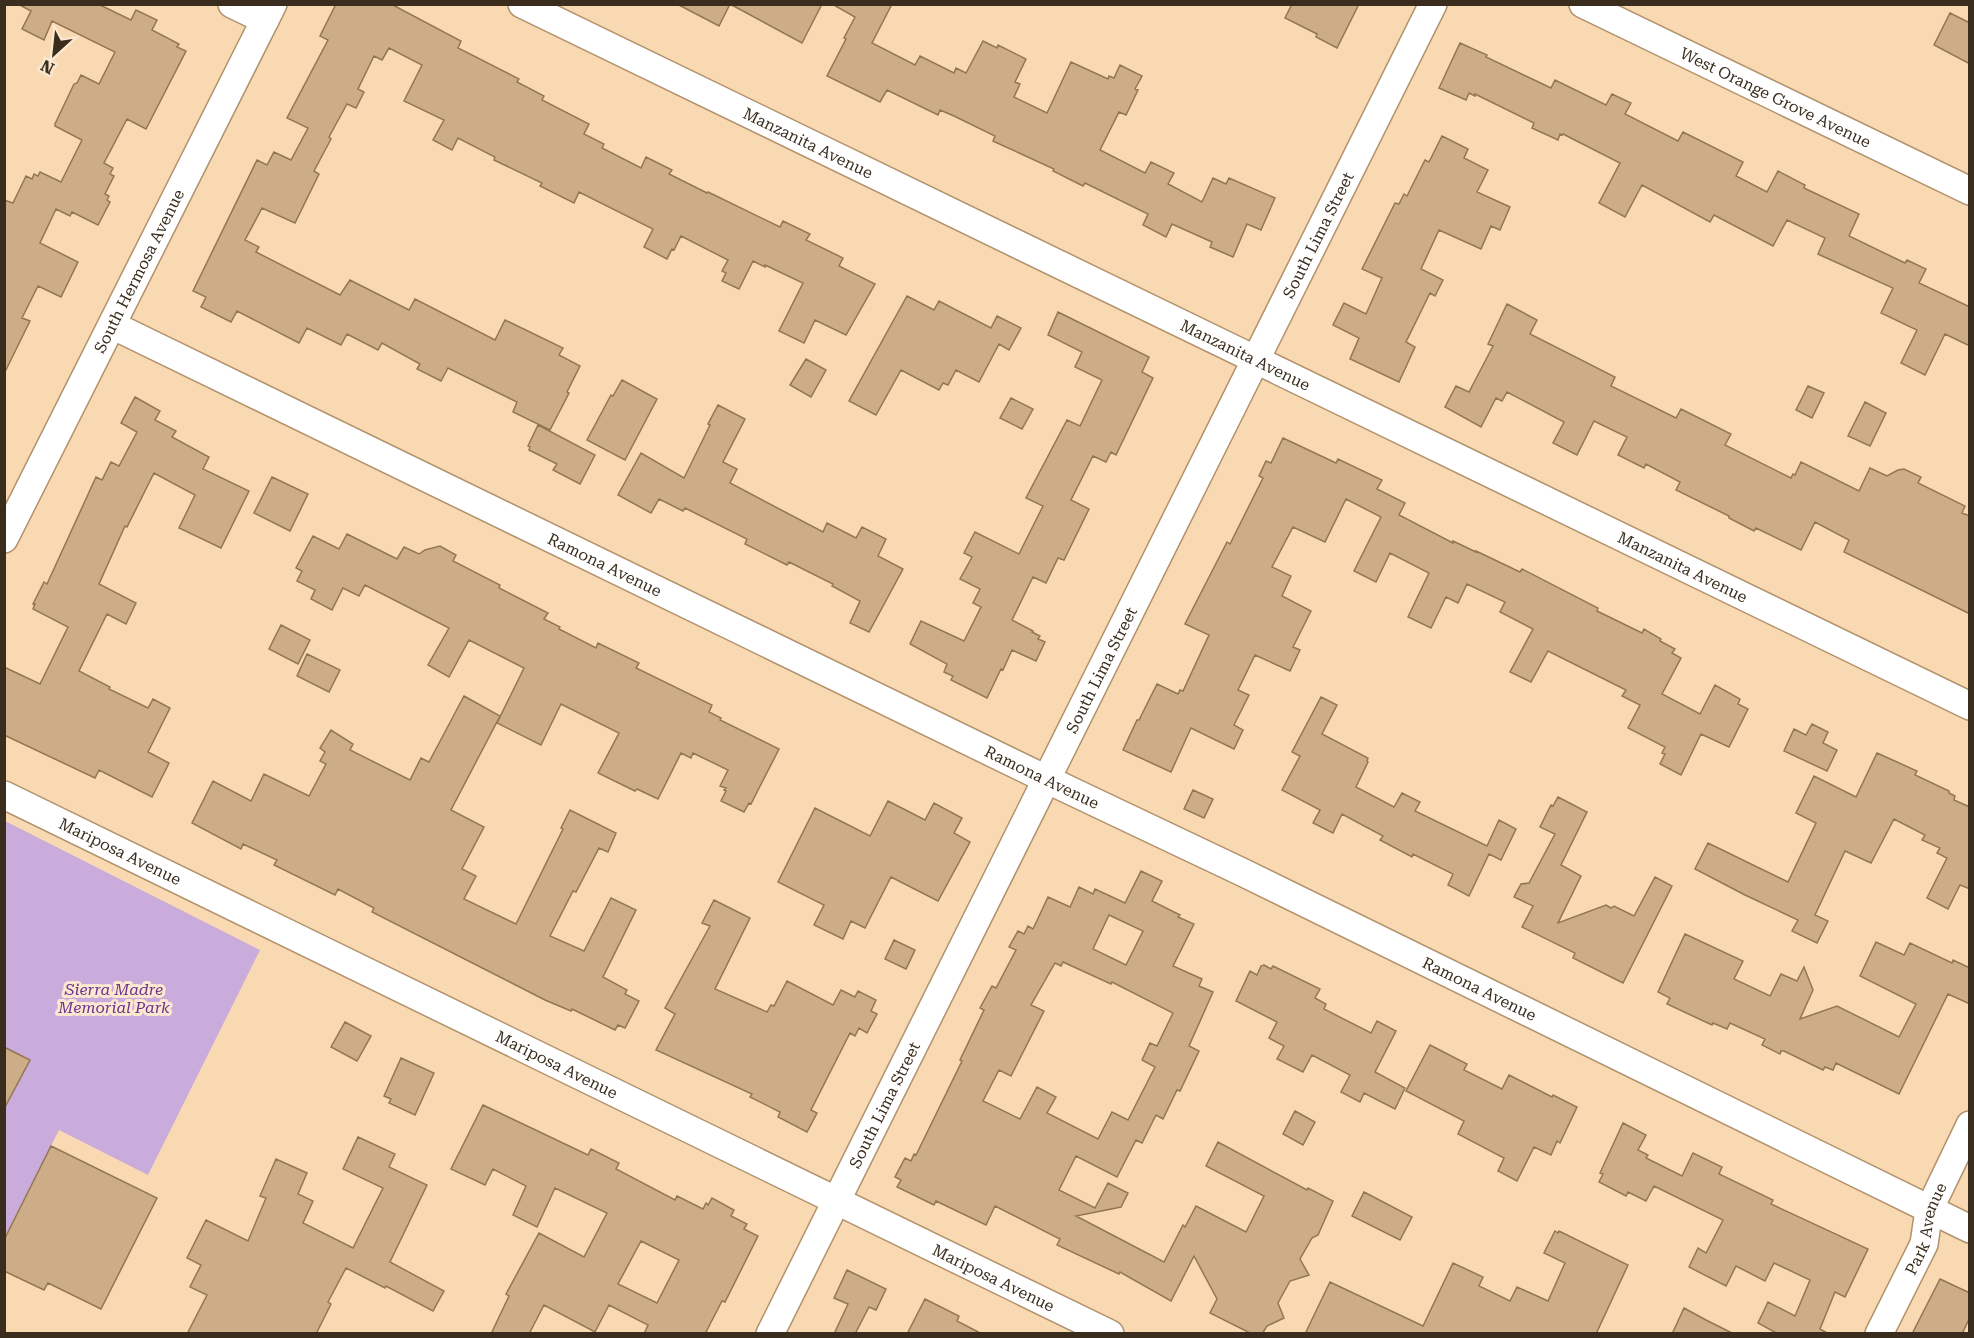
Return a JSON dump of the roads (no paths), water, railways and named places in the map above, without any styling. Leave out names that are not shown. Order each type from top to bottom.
[{"type":"street","points":[[232,4],[269,12]]},
{"type":"street","name":"Manzanita Avenue","points":[[522,4],[1970,706]]},
{"type":"street","name":"South Lima Street","points":[[770,1334],[1433,4]]},
{"type":"street","name":"West Orange Grove Avenue","points":[[1583,4],[1970,192]]},
{"type":"street","name":"South Hermosa Avenue","points":[[4,539],[269,12]]},
{"type":"street","name":"Ramona Avenue","points":[[112,325],[1244,873],[1970,1229]]},
{"type":"street","name":"Mariposa Avenue","points":[[4,795],[1110,1334]]},
{"type":"street","name":"Park Avenue","points":[[1879,1334],[1924,1244],[1929,1210],[1970,1125]]},
{"type":"park label","name":"Sierra Madre Memorial Park","points":[[114,998]]}]
